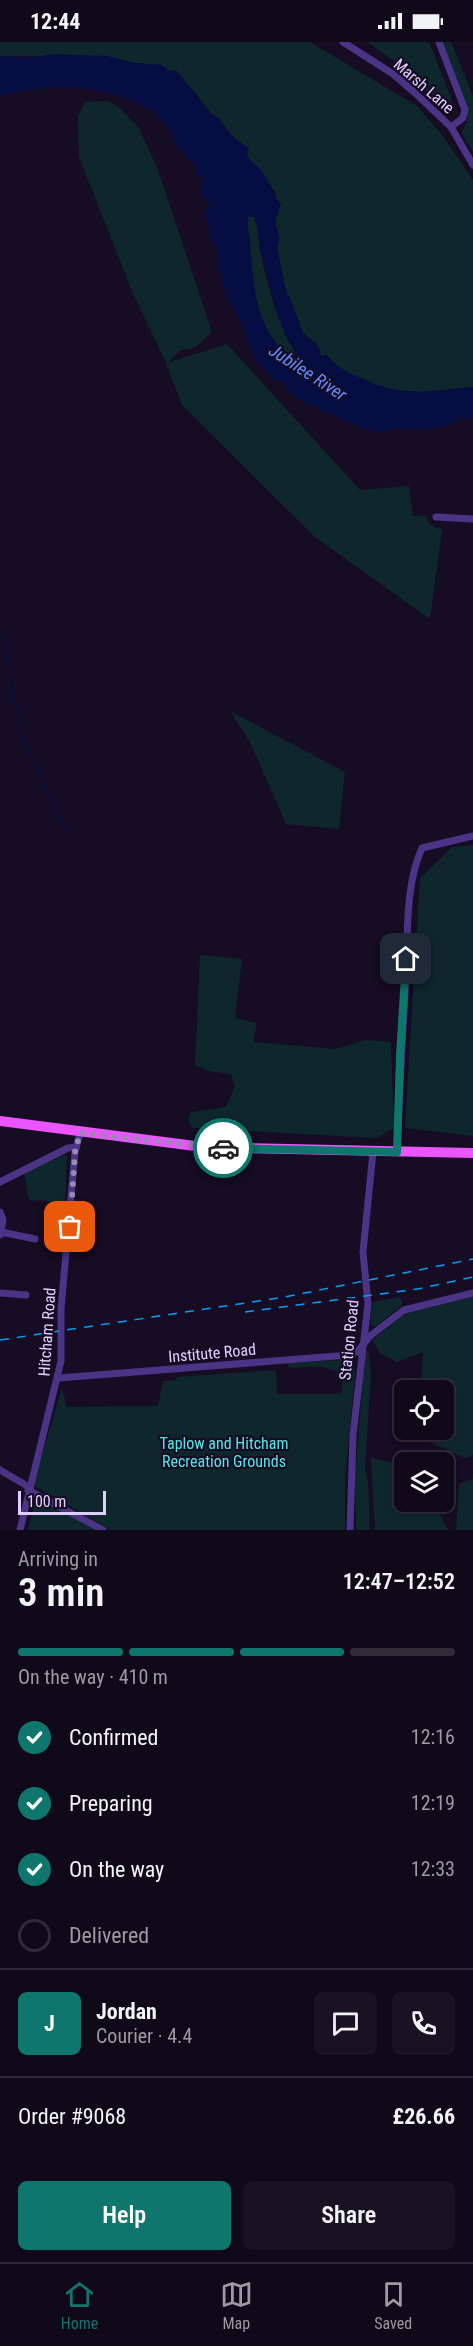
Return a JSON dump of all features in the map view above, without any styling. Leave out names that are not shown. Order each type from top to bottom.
[{"type":"main road","points":[[0,1121],[203,1147],[473,1154]]},
{"type":"street","name":"Marsh Lane","points":[[343,42],[393,74],[451,127],[473,165]]},
{"type":"street","points":[[440,42],[465,110],[462,118],[451,127]]},
{"type":"street","points":[[436,517],[473,519]]},
{"type":"street","points":[[397,1152],[400,1056],[409,917],[415,871],[422,848],[473,836]]},
{"type":"street","name":"Hitcham Road","points":[[20,1530],[28,1488],[62,1357],[61,1309],[76,1147],[80,1133]]},
{"type":"street","points":[[0,1182],[68,1148],[76,1147]]},
{"type":"street","name":"Station Road","points":[[350,1530],[353,1435],[368,1300],[363,1252],[373,1152]]},
{"type":"street","points":[[0,1212],[3,1220],[1,1233],[35,1239]]},
{"type":"street","points":[[0,1293],[26,1295]]},
{"type":"street","points":[[363,1345],[372,1334],[404,1310],[473,1293]]},
{"type":"street","name":"Institute Road","points":[[58,1378],[349,1355],[357,1352],[363,1345]]},
{"type":"street","points":[[0,1470],[103,1530]]},
{"type":"green space","points":[[0,42],[310,42],[417,106],[443,136],[473,180],[473,387],[416,392],[390,389],[346,371],[327,355],[321,356],[319,347],[303,332],[285,287],[277,247],[275,191],[191,88],[161,65],[135,63],[107,56],[0,56]]},
{"type":"green space","points":[[367,42],[429,42],[452,100],[445,107],[394,61]]},
{"type":"green space","points":[[440,42],[451,42],[473,96],[473,152],[461,133],[467,122],[468,110]]},
{"type":"green space","points":[[108,101],[120,108],[139,128],[158,170],[212,332],[195,348],[180,350],[167,363],[227,344],[360,490],[409,486],[413,516],[426,516],[430,525],[442,530],[430,619],[315,537],[182,405],[166,363],[132,291],[79,157],[78,116],[85,102]]},
{"type":"green space","points":[[248,216],[254,217],[256,221],[269,288],[278,317],[296,353],[294,358],[271,336],[258,307]]},
{"type":"green space","points":[[230,711],[345,772],[339,829],[286,824],[250,742]]},
{"type":"green space","points":[[473,845],[473,1136],[405,1128],[420,878],[452,847]]},
{"type":"green space","points":[[200,955],[242,959],[235,1018],[257,1023],[253,1042],[335,1049],[365,1040],[391,1042],[394,1128],[376,1138],[192,1128],[188,1119],[191,1112],[226,1107],[235,1086],[231,1074],[209,1071],[195,1065]]},
{"type":"green space","points":[[67,1154],[65,1202],[29,1200],[24,1173]]},
{"type":"green space","points":[[473,1296],[473,1455],[465,1458],[425,1440],[454,1440],[454,1380],[422,1380],[423,1352],[397,1362],[380,1353],[372,1340],[406,1313]]},
{"type":"green space","points":[[400,1297],[403,1304],[378,1325],[372,1327],[370,1319],[373,1302]]},
{"type":"green space","points":[[368,1350],[371,1373],[365,1469],[368,1481],[370,1530],[356,1530],[355,1477],[365,1352]]},
{"type":"green space","name":"Taplow and Hitcham Recreation Grounds","points":[[354,1361],[355,1375],[345,1478],[345,1530],[110,1530],[33,1485],[62,1388],[67,1407],[158,1406],[163,1381],[176,1380],[177,1377],[276,1370],[277,1394],[341,1394],[343,1376],[337,1372],[324,1367],[289,1368],[288,1363]]},
{"type":"green space","points":[[371,1458],[394,1463],[394,1512],[438,1512],[448,1530],[375,1530]]},
{"type":"green space","points":[[473,1479],[473,1530],[456,1530],[459,1484]]},
{"type":"green space","points":[[36,1498],[96,1530],[28,1530]]},
{"type":"water","name":"Jubilee River","points":[[53,54],[107,56],[135,63],[161,65],[169,71],[176,70],[211,114],[218,117],[231,135],[249,149],[247,155],[264,174],[281,204],[275,223],[280,238],[277,247],[285,287],[303,332],[310,341],[315,341],[321,356],[327,355],[346,371],[376,384],[403,391],[473,387],[473,418],[460,419],[453,424],[435,429],[392,429],[381,433],[359,427],[303,402],[282,382],[274,380],[259,365],[240,320],[227,298],[218,267],[217,249],[210,237],[208,220],[203,216],[210,202],[204,201],[200,191],[204,178],[197,176],[194,167],[178,148],[172,133],[148,109],[131,100],[95,90],[37,89],[0,96],[0,56],[29,58]],"holes":[[[248,216],[254,217],[275,305],[289,342],[296,353],[294,358],[271,336],[258,307],[247,223]]]},
{"type":"waterway","points":[[0,630],[7,649],[20,731],[67,833]]},
{"type":"railway","points":[[0,1340],[285,1297],[473,1259]]},
{"type":"railway","points":[[245,1312],[418,1289],[473,1277]]},
{"type":"way so far","points":[[70,1227],[75,1152],[80,1133],[156,1143],[223,1148]]},
{"type":"route","points":[[223,1148],[397,1152],[406,959]]}]
